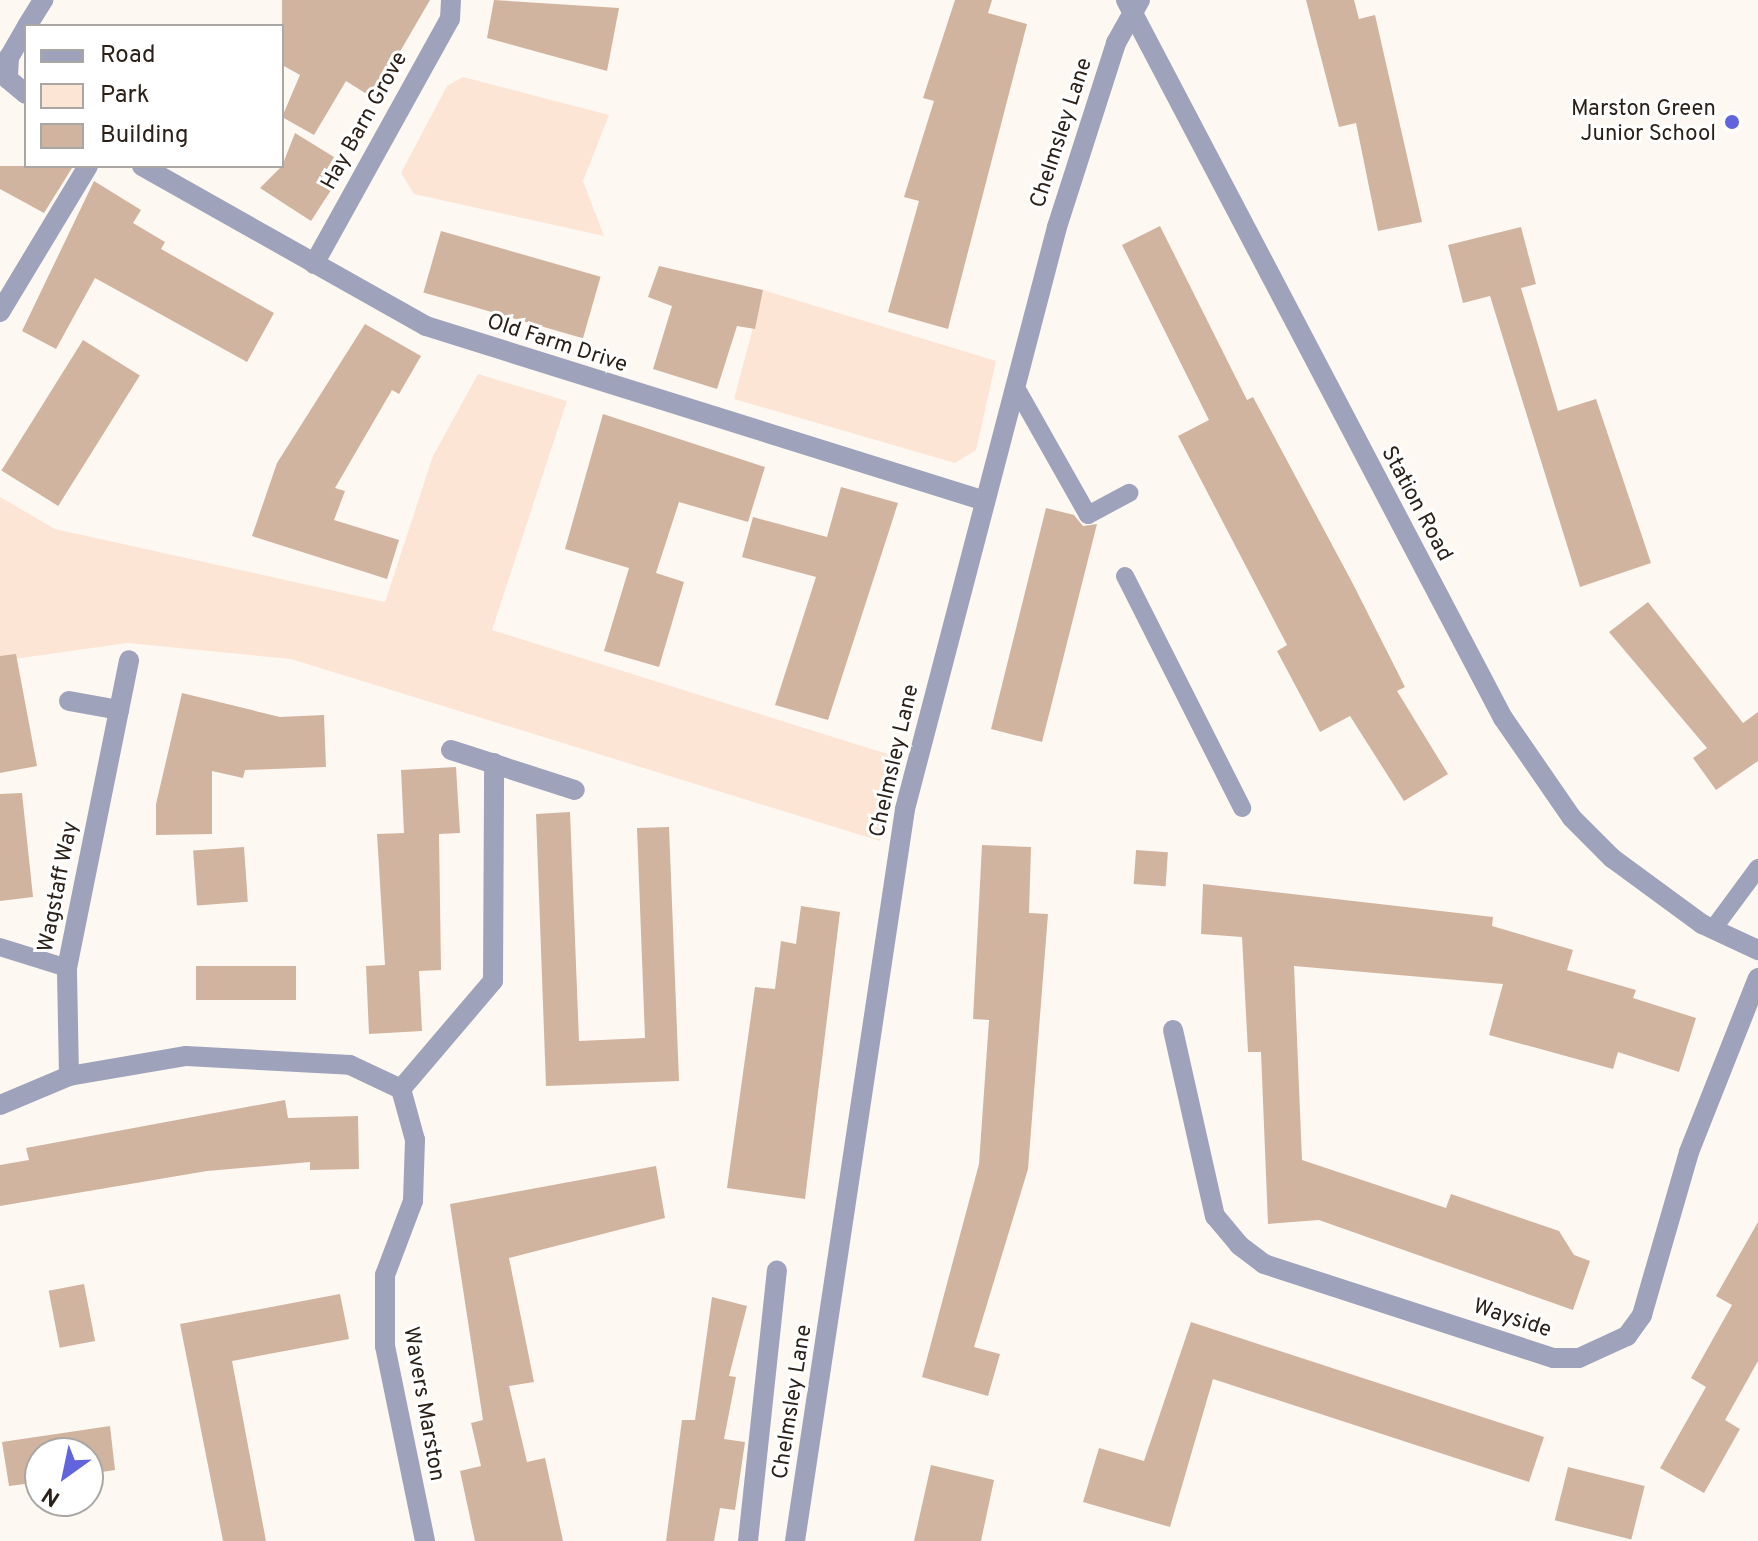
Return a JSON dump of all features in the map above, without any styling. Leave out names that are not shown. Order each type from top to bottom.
[{"type":"street","points":[[29,24],[43,0]]},
{"type":"street","name":"Hay Barn Grove","points":[[314,264],[450,19],[451,0]]},
{"type":"street","name":"Chelmsley Lane","points":[[795,1541],[905,809],[1015,386],[1079,156],[1116,43],[1133,4]]},
{"type":"street","name":"Station Road","points":[[1133,4],[1503,718],[1572,818],[1612,858],[1713,929],[1758,950]]},
{"type":"street","points":[[24,32],[9,57],[8,79],[24,92]]},
{"type":"street","points":[[0,312],[87,168]]},
{"type":"street","name":"Old Farm Drive","points":[[146,168],[426,326],[985,501]]},
{"type":"street","name":"Wagstaff Way","points":[[69,1076],[67,968],[129,660]]},
{"type":"street","points":[[69,701],[119,710]]},
{"type":"street","points":[[451,750],[575,790]]},
{"type":"street","points":[[0,1105],[69,1076],[186,1056],[350,1065],[401,1089],[493,981],[494,763]]},
{"type":"street","name":"Wayside","points":[[1173,1030],[1215,1216],[1239,1245],[1264,1264],[1553,1358],[1579,1358],[1627,1336],[1642,1315],[1689,1152],[1758,978]]},
{"type":"street","name":"Wavers Marston","points":[[401,1089],[415,1140],[413,1201],[385,1275],[385,1346],[425,1541]]},
{"type":"street","points":[[748,1541],[777,1271]]},
{"type":"lane","points":[[1015,386],[1088,515],[1129,493]]},
{"type":"lane","points":[[1125,576],[1242,808]]},
{"type":"lane","points":[[1713,929],[1758,868]]},
{"type":"lane","points":[[0,947],[67,968]]},
{"type":"green space","points":[[463,77],[609,115],[583,181],[604,236],[414,194],[401,173],[447,86]]},
{"type":"green space","points":[[763,290],[996,361],[976,450],[955,463],[734,399]]},
{"type":"green space","points":[[478,374],[567,401],[492,630],[897,757],[880,841],[291,659],[127,643],[0,661],[0,497],[55,529],[385,602],[433,456]]},
{"type":"building","points":[[282,0],[430,0],[373,98],[346,81],[314,135],[284,118],[300,75],[284,66]]},
{"type":"building","points":[[494,0],[619,8],[607,71],[487,38]]},
{"type":"building","points":[[955,0],[992,0],[988,13],[1027,24],[948,329],[888,312],[919,201],[904,197],[934,101],[923,98]]},
{"type":"building","points":[[1306,0],[1354,0],[1359,19],[1375,15],[1422,222],[1378,231],[1356,123],[1339,127]]},
{"type":"building","points":[[295,133],[334,157],[321,179],[333,187],[311,221],[260,188],[280,168],[284,168]]},
{"type":"building","points":[[0,166],[72,168],[44,213],[0,189]]},
{"type":"building","points":[[94,181],[141,210],[133,223],[165,242],[161,249],[274,313],[247,362],[95,278],[56,349],[22,331]]},
{"type":"building","points":[[1160,226],[1247,400],[1253,397],[1353,584],[1405,687],[1397,691],[1448,774],[1404,801],[1350,716],[1320,732],[1277,651],[1287,645],[1178,436],[1209,420],[1122,245]]},
{"type":"building","points":[[1521,227],[1536,284],[1521,288],[1558,411],[1596,399],[1651,563],[1580,587],[1490,296],[1463,303],[1448,245]]},
{"type":"building","points":[[441,231],[601,277],[583,338],[423,293]]},
{"type":"building","points":[[659,266],[763,290],[755,329],[737,326],[717,389],[653,369],[672,306],[648,297]]},
{"type":"building","points":[[365,324],[421,356],[399,394],[392,390],[335,488],[345,491],[334,520],[399,540],[387,579],[252,536],[277,463]]},
{"type":"building","points":[[83,340],[140,376],[58,506],[1,471]]},
{"type":"building","points":[[603,414],[765,467],[748,522],[679,502],[656,573],[684,582],[659,667],[604,651],[629,568],[565,549]]},
{"type":"building","points":[[841,487],[898,503],[828,720],[775,705],[816,577],[742,557],[753,517],[827,537]]},
{"type":"building","points":[[1046,508],[1074,515],[1083,526],[1097,524],[1042,742],[991,729]]},
{"type":"building","points":[[1648,602],[1743,723],[1758,712],[1758,761],[1716,790],[1693,758],[1707,748],[1609,632]]},
{"type":"building","points":[[16,654],[37,766],[0,773],[0,656]]},
{"type":"building","points":[[182,693],[280,717],[324,715],[326,767],[245,770],[243,778],[212,771],[212,834],[156,835],[156,804]]},
{"type":"building","points":[[456,767],[460,833],[439,834],[441,970],[419,971],[422,1031],[369,1034],[366,966],[385,965],[377,834],[404,833],[401,770]]},
{"type":"building","points":[[22,793],[33,897],[0,901],[0,794]]},
{"type":"building","points":[[570,812],[579,1041],[645,1038],[637,828],[669,827],[679,1081],[546,1086],[536,814]]},
{"type":"building","points":[[982,845],[1031,847],[1029,913],[1048,914],[1028,1169],[974,1347],[1000,1354],[988,1396],[922,1377],[979,1164],[989,1020],[973,1019]]},
{"type":"building","points":[[244,847],[248,902],[197,905],[193,851]]},
{"type":"building","points":[[1136,850],[1168,852],[1166,886],[1134,884]]},
{"type":"building","points":[[1203,884],[1493,917],[1492,926],[1573,950],[1567,970],[1636,990],[1633,998],[1696,1018],[1679,1072],[1618,1052],[1613,1069],[1489,1035],[1503,984],[1294,966],[1302,1160],[1446,1208],[1451,1194],[1559,1231],[1574,1255],[1590,1261],[1573,1310],[1319,1220],[1268,1224],[1261,1052],[1248,1052],[1242,937],[1201,934]]},
{"type":"building","points":[[801,906],[840,912],[805,1199],[727,1188],[755,987],[775,989],[781,941],[796,944]]},
{"type":"building","points":[[196,966],[296,966],[296,1000],[196,1000]]},
{"type":"building","points":[[285,1100],[288,1118],[358,1116],[359,1169],[310,1170],[310,1162],[207,1171],[0,1206],[0,1165],[29,1160],[26,1148]]},
{"type":"building","points":[[656,1166],[665,1218],[509,1258],[534,1382],[509,1386],[527,1462],[545,1458],[563,1541],[475,1541],[460,1471],[481,1466],[471,1423],[483,1420],[450,1204]]},
{"type":"building","points":[[1758,1222],[1758,1361],[1725,1420],[1740,1429],[1704,1493],[1660,1468],[1706,1387],[1691,1378],[1732,1305],[1716,1296]]},
{"type":"building","points":[[84,1284],[95,1341],[60,1348],[49,1291]]},
{"type":"building","points":[[340,1294],[349,1339],[232,1361],[266,1541],[223,1541],[180,1324]]},
{"type":"building","points":[[712,1297],[747,1306],[729,1376],[736,1377],[724,1439],[745,1442],[735,1510],[720,1508],[714,1541],[666,1541],[682,1420],[695,1420]]},
{"type":"building","points":[[1191,1322],[1544,1437],[1529,1482],[1213,1379],[1170,1527],[1083,1502],[1099,1448],[1144,1461]]},
{"type":"building","points":[[110,1426],[115,1470],[104,1472],[104,1437],[36,1437]]},
{"type":"building","points":[[24,1439],[24,1484],[9,1486],[2,1442]]},
{"type":"building","points":[[931,1465],[994,1480],[981,1541],[914,1541]]},
{"type":"building","points":[[1568,1467],[1645,1486],[1631,1539],[1555,1520]]},
{"type":"place","name":"Marston Green Junior School","points":[[1732,122]]}]
